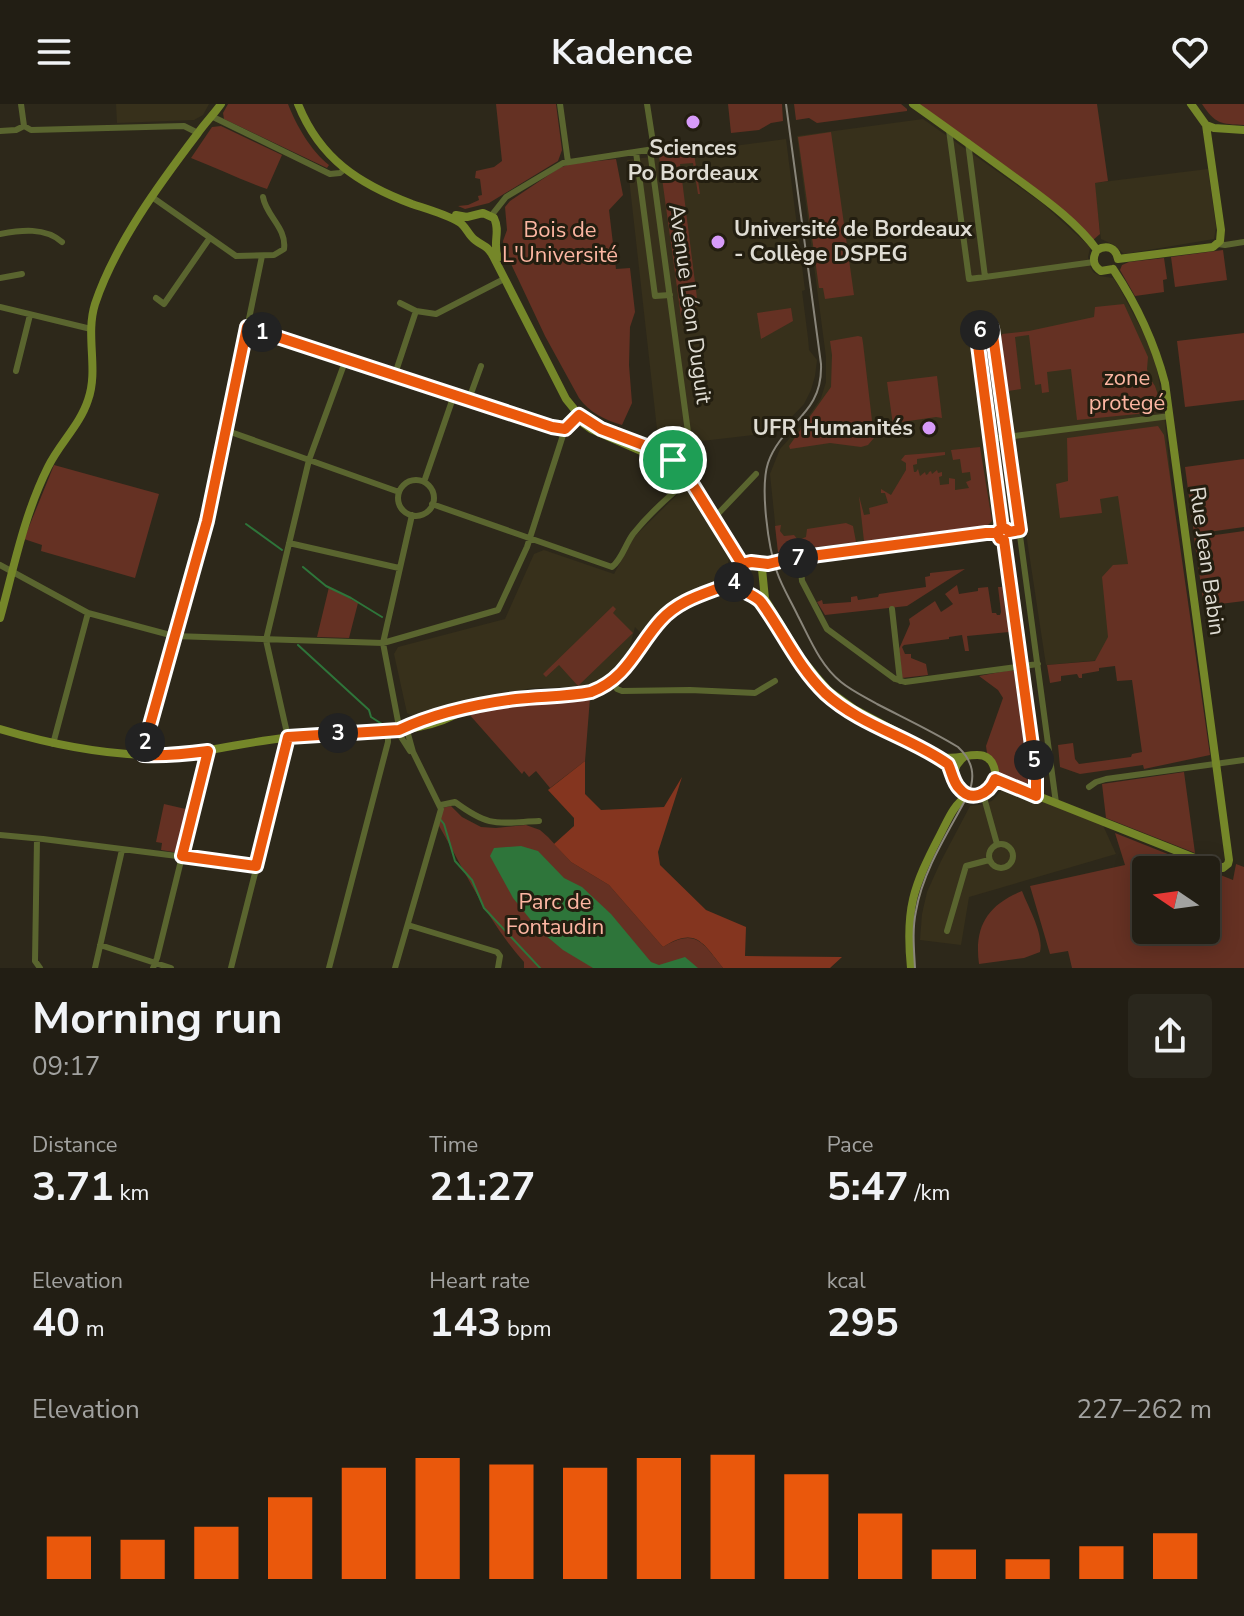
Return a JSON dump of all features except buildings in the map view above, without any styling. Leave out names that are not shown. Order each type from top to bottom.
[{"type":"main road","points":[[0,618],[24,524],[47,468],[91,394],[91,329],[105,279],[129,231],[221,104]]},
{"type":"main road","points":[[301,104],[317,138],[345,169],[379,190],[461,222],[477,242],[486,246],[569,405],[601,429],[662,452],[683,469],[742,564]]},
{"type":"main road","points":[[301,104],[326,144],[356,173],[380,187],[459,217],[483,213],[491,216],[497,222],[495,247],[502,265],[584,424],[664,461],[690,479]]},
{"type":"main road","points":[[913,104],[1064,216],[1097,250]]},
{"type":"main road","points":[[1118,259],[1213,247],[1220,241],[1206,125],[1191,104]]},
{"type":"main road","points":[[1206,125],[1244,130]]},
{"type":"main road","points":[[469,233],[469,223],[475,215]]},
{"type":"main road","points":[[477,242],[490,241],[496,234]]},
{"type":"main road","points":[[1104,247],[1116,252],[1118,259],[1113,269],[1101,271],[1094,262],[1097,250],[1104,247]]},
{"type":"main road","name":"Rue Jean Babin","points":[[1056,803],[1215,866],[1225,866],[1229,860],[1161,368],[1151,338],[1113,269]]},
{"type":"main road","points":[[734,582],[736,570],[742,564],[751,562],[762,569],[765,599],[797,652],[829,691],[854,709],[944,757],[951,759],[974,754],[985,757],[994,766],[995,779],[991,788],[983,794],[968,795],[954,780],[956,765],[964,757]]},
{"type":"main road","points":[[734,582],[761,602],[806,671],[827,695],[852,713],[951,767],[956,792],[954,807],[915,888],[911,905],[911,968]]},
{"type":"main road","points":[[0,729],[53,744],[121,754],[184,754],[288,737],[399,730],[421,721],[515,699],[581,694],[612,682],[671,611],[697,595],[734,582]]},
{"type":"main road","points":[[748,592],[757,590],[763,582]]},
{"type":"main road","points":[[995,779],[1056,803]]},
{"type":"main road","points":[[954,807],[968,795]]},
{"type":"street","points":[[21,104],[24,126]]},
{"type":"street","points":[[560,104],[568,162]]},
{"type":"street","name":"Avenue Léon Duguit","points":[[647,104],[688,432],[685,444],[673,460]]},
{"type":"street","points":[[211,116],[330,174],[345,169]]},
{"type":"street","points":[[0,131],[24,126]]},
{"type":"street","points":[[24,126],[31,130],[184,126],[198,133]]},
{"type":"street","points":[[949,130],[969,279],[1094,262]]},
{"type":"street","points":[[968,142],[985,277]]},
{"type":"street","points":[[491,216],[501,202],[515,191],[558,165],[652,149]]},
{"type":"street","points":[[636,152],[655,296],[670,295]]},
{"type":"street","points":[[152,197],[236,256],[262,256],[284,249],[284,236],[264,204],[263,197]]},
{"type":"street","points":[[962,223],[978,221]]},
{"type":"street","points":[[0,234],[47,232],[62,242]]},
{"type":"street","points":[[156,298],[164,304],[209,239]]},
{"type":"street","points":[[1218,244],[1244,242]]},
{"type":"street","points":[[143,755],[207,521],[262,256]]},
{"type":"street","points":[[0,278],[22,274]]},
{"type":"street","points":[[400,303],[416,311],[436,314],[504,279]]},
{"type":"street","points":[[0,307],[91,329]]},
{"type":"street","points":[[395,374],[416,311]]},
{"type":"street","points":[[16,371],[30,315]]},
{"type":"street","points":[[247,327],[565,429]]},
{"type":"street","points":[[1036,796],[1036,776],[1004,540],[1000,539],[1003,531],[976,330],[992,328],[1056,803]]},
{"type":"street","points":[[231,968],[288,737],[266,640],[309,460],[346,359]]},
{"type":"street","points":[[469,399],[481,366]]},
{"type":"street","points":[[424,482],[454,395]]},
{"type":"street","points":[[0,565],[88,613],[174,636],[383,643],[498,610],[527,547],[565,429],[577,412]]},
{"type":"street","points":[[990,439],[1170,416]]},
{"type":"street","points":[[225,430],[399,492]]},
{"type":"street","points":[[714,518],[756,474]]},
{"type":"street","points":[[432,504],[612,567],[617,564],[631,536],[690,479]]},
{"type":"street","points":[[409,481],[424,482],[432,490],[432,504],[425,513],[412,515],[401,508],[399,492],[409,481]]},
{"type":"street","points":[[395,968],[441,814],[441,805],[413,752],[408,734],[399,730],[383,643],[412,515]]},
{"type":"street","points":[[755,563],[768,564],[1020,530]]},
{"type":"street","points":[[289,543],[399,568]]},
{"type":"street","points":[[800,558],[802,581],[827,629],[900,681],[1038,664]]},
{"type":"street","points":[[892,609],[900,681]]},
{"type":"street","points":[[53,744],[88,613]]},
{"type":"street","points":[[612,682],[622,691],[755,693],[775,681]]},
{"type":"street","points":[[329,968],[388,742],[388,731]]},
{"type":"street","points":[[154,966],[208,751]]},
{"type":"street","points":[[1089,787],[1106,779],[1244,760]]},
{"type":"street","points":[[983,794],[997,844]]},
{"type":"street","points":[[441,805],[455,802],[466,811],[499,824],[539,821]]},
{"type":"street","points":[[0,835],[256,866]]},
{"type":"street","points":[[37,839],[35,961],[40,968]]},
{"type":"street","points":[[997,844],[1009,846],[1013,853],[1007,867],[999,869],[989,860],[989,852],[997,844]]},
{"type":"street","points":[[95,968],[122,850]]},
{"type":"street","points":[[947,931],[966,866],[989,860]]},
{"type":"street","points":[[408,925],[497,952],[500,956],[498,968]]},
{"type":"street","points":[[100,945],[154,966],[171,968]]},
{"type":"shaded area","points":[[116,104],[209,104],[203,115],[194,120],[117,123]]},
{"type":"shaded area","points":[[923,119],[1042,203],[1088,245],[1089,264],[1093,272],[1113,278],[1154,353],[1163,404],[1189,652],[1046,665],[1024,520],[778,552],[770,474],[780,449],[806,420],[821,398],[826,382],[826,357],[797,136]]},
{"type":"shaded area","name":"Université de Bordeaux - Collège DSPEG","points":[[786,139],[805,290],[802,291],[809,350],[817,360],[811,390],[804,404],[781,428],[771,433],[702,441],[658,438],[627,160]]},
{"type":"shaded area","points":[[1208,169],[1216,227],[1214,239],[1124,254],[1101,239],[1094,183]]},
{"type":"shaded area","points":[[683,489],[687,490],[729,558],[725,576],[683,594],[645,630],[640,632],[635,627],[629,650],[608,676],[580,687],[532,688],[459,703],[414,717],[407,713],[394,654],[398,647],[505,619],[534,554],[544,550],[614,574],[633,538]]},
{"type":"shaded area","points":[[585,761],[585,794],[601,810],[664,807],[682,777],[658,852],[660,865],[706,910],[746,927],[745,956],[842,957],[830,968],[723,968],[698,940],[683,938],[663,947],[609,885],[571,862],[554,844],[574,826],[574,818],[548,790]]},
{"type":"shaded area","points":[[1004,784],[1101,821],[1116,854],[969,897],[961,945],[920,940],[927,892],[970,806],[993,800]]},
{"type":"shaded area","points":[[521,846],[538,851],[564,878],[582,887],[611,914],[651,962],[659,965],[685,957],[698,968],[593,968],[563,950],[538,929],[513,898],[490,856],[494,848]]},
{"type":"green space","points":[[228,104],[288,104],[305,137],[329,165],[327,168],[224,119],[223,113]]},
{"type":"green space","points":[[496,104],[556,104],[562,150],[558,161],[489,203],[465,209],[458,206],[479,200],[478,196],[482,195],[480,179],[475,178],[476,171],[494,167],[502,161]]},
{"type":"green space","points":[[728,104],[782,104],[783,121],[759,130],[731,133]]},
{"type":"green space","points":[[794,104],[901,104],[907,111],[817,123],[809,118],[796,120]]},
{"type":"green space","points":[[917,104],[1097,104],[1108,181],[1095,183],[1100,234],[1093,240]]},
{"type":"green space","points":[[1202,104],[1244,104],[1244,125],[1219,122]]},
{"type":"green space","points":[[221,126],[282,155],[267,189],[191,158],[212,127]]},
{"type":"green space","points":[[831,132],[854,295],[825,299],[823,288],[819,288],[798,137]]},
{"type":"green space","points":[[690,148],[694,153],[700,194],[693,163],[680,164],[698,306],[690,308],[691,316],[681,317],[659,156],[660,152]]},
{"type":"green space","name":"Bois de L'Université","points":[[616,159],[623,195],[609,210],[616,269],[630,268],[635,312],[630,327],[632,403],[622,425],[598,415],[579,398],[545,336],[503,241],[507,230],[505,207],[510,201],[559,168]]},
{"type":"green space","points":[[1223,250],[1227,280],[1175,287],[1171,257]]},
{"type":"green space","points":[[1164,258],[1167,279],[1163,280],[1164,292],[1135,296],[1120,270],[1122,265]]},
{"type":"green space","name":"zone protegé","points":[[1124,304],[1148,357],[1149,377],[1161,404],[1157,412],[1077,420],[1071,369],[1047,372],[1049,392],[1042,393],[1041,384],[1035,385],[1029,335],[1015,337],[1021,389],[1008,391],[1002,334],[1094,317],[1095,307]]},
{"type":"green space","points":[[791,308],[793,321],[761,339],[757,313]]},
{"type":"green space","points":[[1244,333],[1244,400],[1185,407],[1177,341]]},
{"type":"green space","points":[[862,337],[863,343],[874,438],[861,447],[830,443],[790,449],[789,446],[831,387],[830,341]]},
{"type":"green space","points":[[937,376],[942,418],[893,425],[887,382]]},
{"type":"green space","points":[[1158,426],[1164,435],[1210,755],[1144,769],[1143,765],[1080,774],[1060,767],[1058,745],[1073,743],[1075,759],[1079,764],[1131,757],[1142,752],[1132,680],[1117,681],[1115,666],[1082,674],[1082,678],[1077,674],[1061,676],[1061,681],[1050,683],[1047,665],[1095,661],[1108,637],[1102,577],[1113,565],[1128,564],[1118,496],[1100,499],[1102,513],[1060,518],[1056,484],[1068,481],[1067,438]]},
{"type":"green space","points":[[980,447],[992,521],[988,525],[864,541],[859,496],[864,515],[870,514],[869,508],[888,503],[881,489],[891,495],[906,470],[906,463],[901,460],[905,455],[945,452],[945,455],[917,459],[917,464],[913,465],[914,472],[918,469],[920,476],[925,472],[926,475],[931,471],[932,474],[937,470],[938,473],[942,472],[940,485],[949,484],[949,478],[955,479],[955,490],[969,488],[966,482],[971,480],[970,472],[962,473],[960,459],[953,460],[951,450]]},
{"type":"green space","points":[[1244,459],[1244,527],[1194,534],[1185,467]]},
{"type":"green space","points":[[54,465],[159,494],[135,578],[41,551],[42,545],[24,539]]},
{"type":"green space","points":[[846,523],[853,526],[856,542],[778,552],[775,526],[781,525],[780,531],[784,536],[794,535],[798,540],[806,537],[807,529]]},
{"type":"green space","points":[[1244,531],[1244,601],[1204,606],[1194,538]]},
{"type":"green space","points":[[965,569],[907,606],[825,615],[817,602],[851,602],[851,597],[857,596],[858,600],[926,587],[925,577],[930,573]]},
{"type":"green space","points":[[957,585],[959,594],[988,587],[992,613],[997,615],[1001,612],[998,587],[1002,587],[1009,632],[967,636],[969,651],[965,651],[962,635],[904,645],[905,654],[911,654],[911,658],[926,664],[928,675],[902,678],[899,649],[910,624],[909,619],[935,601],[941,612],[953,604],[945,594]]},
{"type":"green space","points":[[329,587],[358,603],[349,638],[317,637]]},
{"type":"green space","points":[[613,606],[616,609],[613,613],[633,633],[578,686],[559,665],[546,677],[543,674]]},
{"type":"green space","points":[[1014,671],[1026,762],[1029,762],[1031,781],[1026,784],[1000,775],[986,746],[1003,698],[998,690],[979,676]]},
{"type":"green space","points":[[590,698],[585,761],[550,788],[536,771],[529,777],[524,771],[522,774],[468,713],[500,706]]},
{"type":"green space","points":[[1184,772],[1195,853],[1106,818],[1102,784]]},
{"type":"green space","points":[[164,804],[190,810],[179,853],[161,850],[162,843],[156,842]]},
{"type":"green space","name":"Parc de Fontaudin","points":[[451,806],[462,817],[481,827],[526,825],[540,830],[571,862],[609,885],[663,947],[683,938],[691,938],[704,945],[723,968],[524,968],[524,962],[488,914],[438,824],[442,808]]},
{"type":"green space","points":[[1115,833],[1173,856],[1132,856],[1132,944],[1220,944],[1220,875],[1233,880],[1236,864],[1244,867],[1244,968],[1072,968],[1068,951],[1050,954],[1030,886],[1125,865]]},
{"type":"green space","points":[[1022,891],[1038,930],[1040,952],[1024,958],[979,964],[979,939],[986,919],[1000,903]]},
{"type":"waterway","points":[[246,524],[282,550]]},
{"type":"waterway","points":[[303,567],[326,586],[382,617]]},
{"type":"waterway","points":[[298,645],[369,710],[371,717],[382,724]]},
{"type":"waterway","points":[[440,819],[455,861],[472,880],[484,908],[540,968]]},
{"type":"tram line","points":[[786,104],[821,364],[816,396],[774,449],[768,463],[765,502],[774,561],[781,583],[811,643],[834,675],[859,694],[958,747],[972,769],[968,795],[938,851],[919,896],[914,925],[915,968]]},
{"type":"place","name":"Sciences Po Bordeaux","points":[[693,122]]},
{"type":"place","name":"Université de Bordeaux - Collège DSPEG","points":[[718,242]]},
{"type":"place","name":"UFR Humanités","points":[[929,428]]},
{"type":"route","points":[[673,460],[662,452],[601,429],[579,415],[565,429],[552,427],[247,327],[207,521],[143,750],[143,755],[208,751],[182,856],[256,866],[288,737],[399,730],[452,711],[515,699],[581,694],[603,688],[618,677],[671,611],[697,595],[734,582],[761,602],[790,649],[827,695],[852,713],[943,760],[951,767],[955,783],[963,792],[971,796],[983,794],[991,788],[995,779],[1036,796],[1036,775],[1004,540],[998,535],[1002,528],[976,330],[992,328],[1020,530],[1009,532],[1002,528],[998,533],[768,564],[742,564],[683,469],[673,460]]}]
